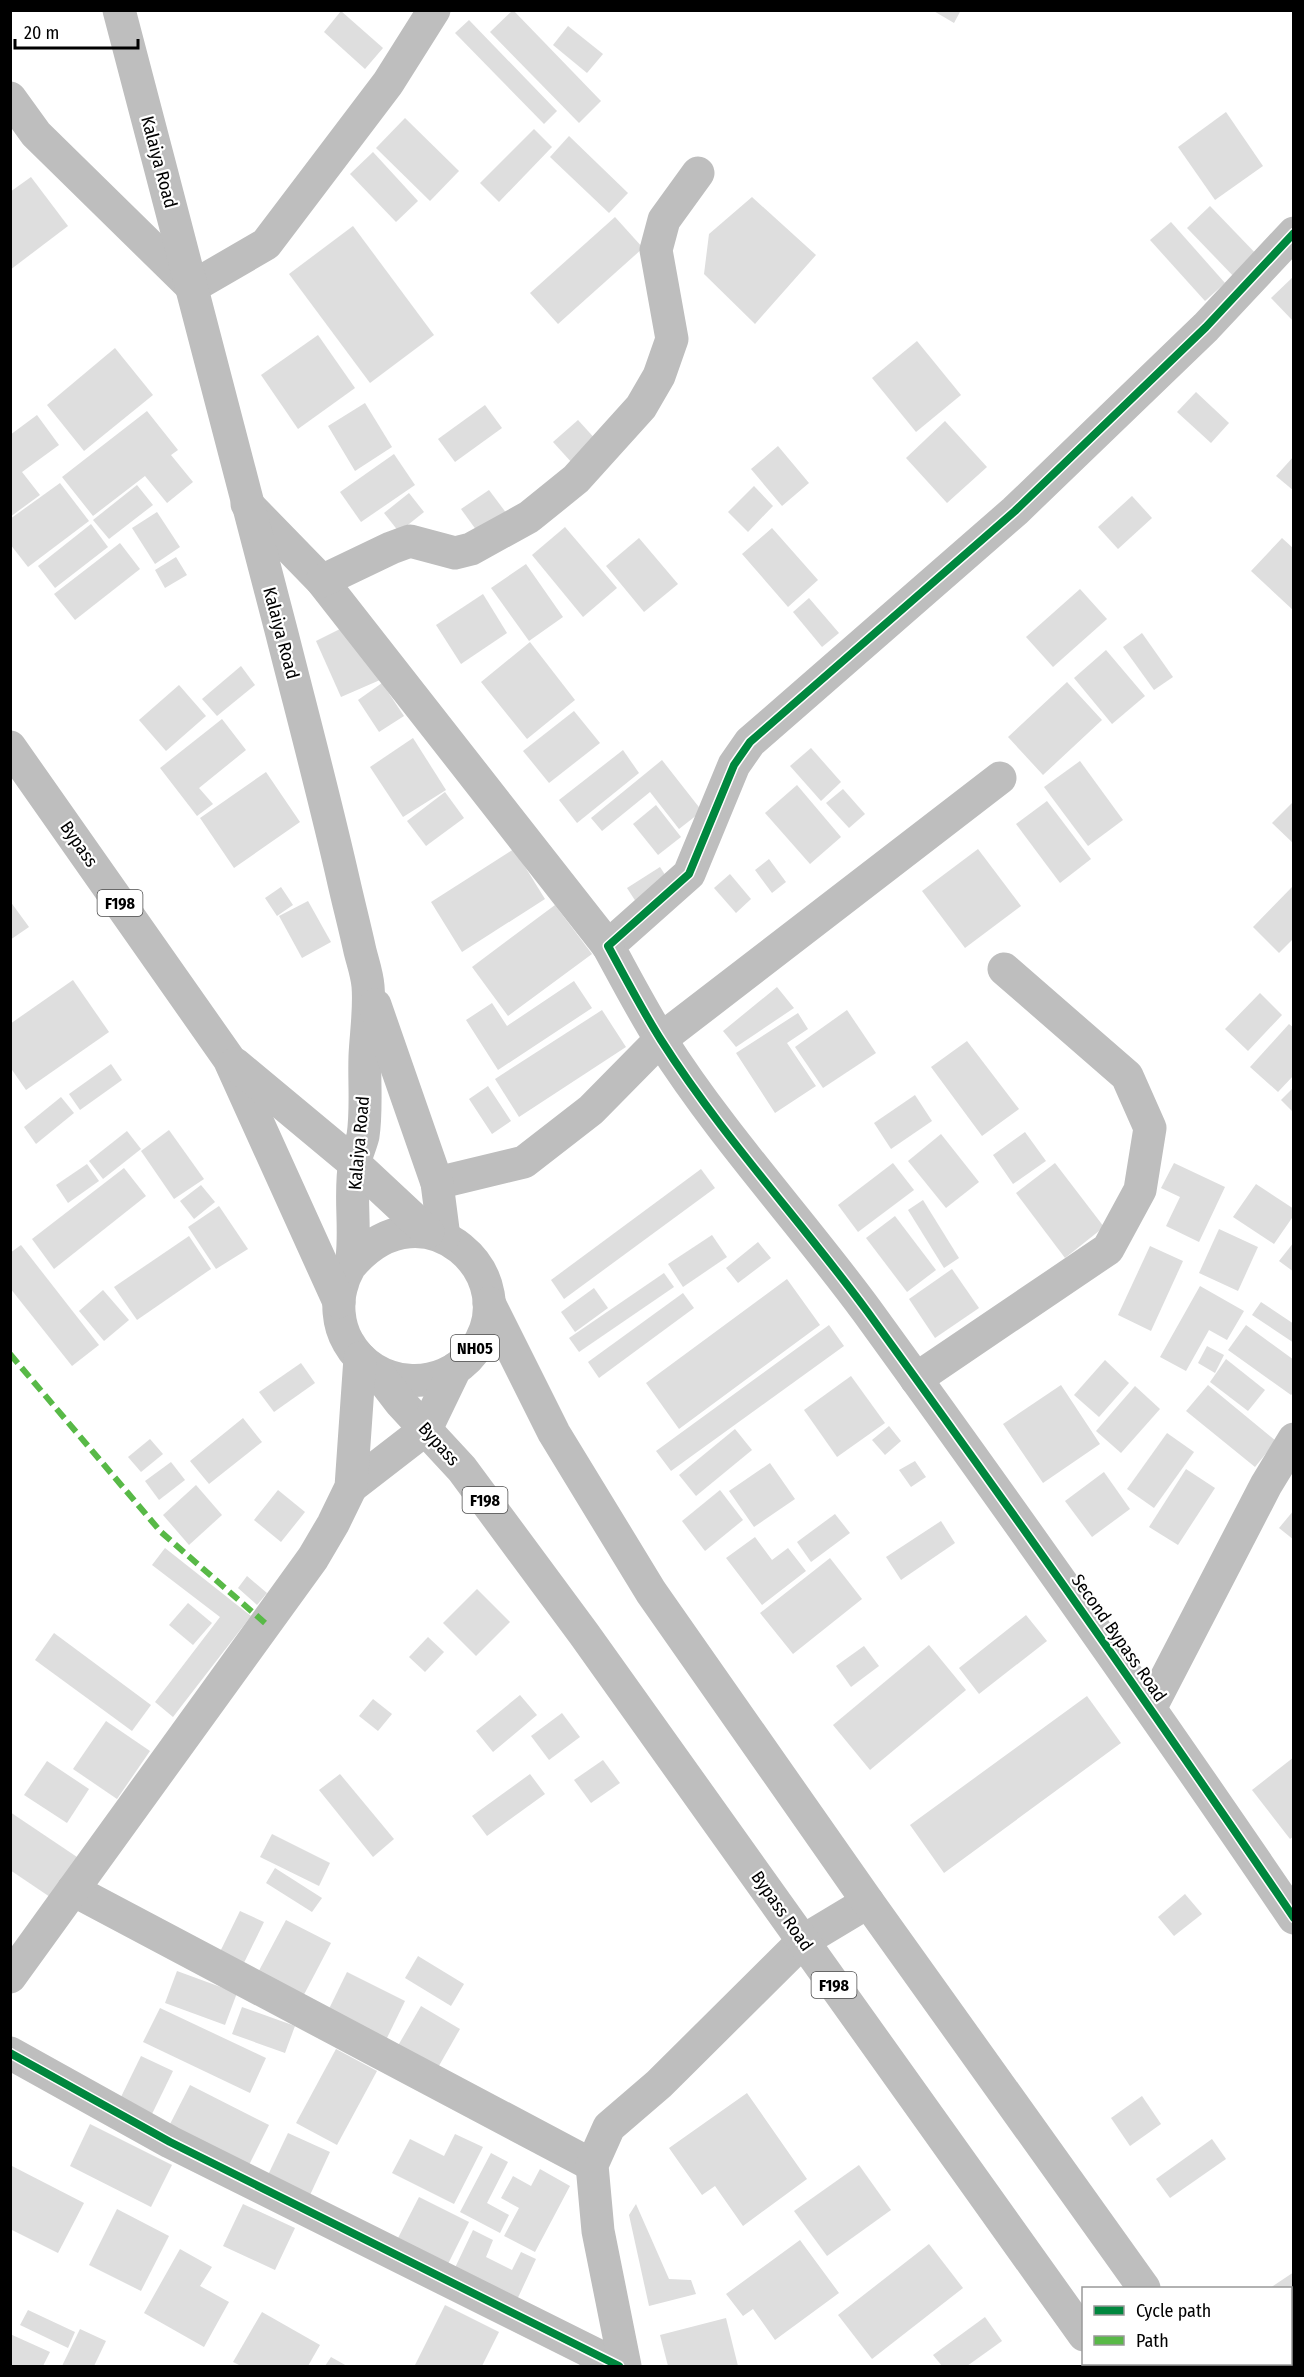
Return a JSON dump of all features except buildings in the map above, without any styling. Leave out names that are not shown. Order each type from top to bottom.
[{"type":"street","name":"Kalaiya Road","points":[[119,10],[322,786],[368,986],[363,1136],[354,1163],[352,1264]]},
{"type":"street","points":[[10,98],[36,134],[192,287],[266,244],[388,83],[434,10]]},
{"type":"street","points":[[322,580],[410,541],[455,553],[471,549],[529,517],[576,479],[641,407],[659,376],[672,339],[656,250],[664,220],[698,173]]},
{"type":"street","points":[[608,946],[688,874],[734,765],[750,742],[1015,511],[1206,327],[1293,233]]},
{"type":"street","name":"Second Bypass Road","points":[[247,504],[322,580],[608,946],[661,1039],[733,1140],[828,1259],[916,1378],[1150,1707],[1293,1918]]},
{"type":"street","name":"Bypass","points":[[10,747],[229,1059]]},
{"type":"street","points":[[437,1183],[524,1162],[591,1110],[661,1039],[1000,778]]},
{"type":"street","points":[[916,1378],[1108,1249],[1140,1190],[1150,1128],[1127,1076],[1004,969]]},
{"type":"street","points":[[368,986],[437,1183],[436,1235]]},
{"type":"street","points":[[229,1059],[436,1235]]},
{"type":"street","points":[[229,1059],[339,1302]]},
{"type":"street","points":[[368,1365],[347,1342],[340,1323],[339,1302],[343,1281],[352,1264],[365,1249],[380,1239],[398,1232],[416,1230],[436,1235]]},
{"type":"street","name":"NH05","points":[[10,1977],[313,1558],[333,1524],[351,1487],[368,1365],[392,1378],[424,1381],[455,1369],[474,1351],[486,1328],[489,1303],[486,1284],[467,1252],[436,1235]]},
{"type":"street","points":[[489,1303],[554,1433],[651,1592],[868,1902],[1143,2287]]},
{"type":"street","name":"Bypass","points":[[368,1365],[462,1469],[584,1634]]},
{"type":"street","name":"NH05","points":[[351,1487],[426,1429],[455,1369]]},
{"type":"street","points":[[1150,1707],[1266,1485],[1293,1439]]},
{"type":"street","name":"Bypass Road","points":[[584,1634],[1082,2334]]},
{"type":"street","points":[[73,1890],[592,2164]]},
{"type":"street","points":[[625,2367],[598,2231],[592,2164],[609,2127],[658,2084],[803,1941],[868,1902]]},
{"type":"street","points":[[10,2053],[170,2142],[619,2367]]},
{"type":"marked path","points":[[10,1354],[161,1532],[265,1623]]},
{"type":"cycle path","points":[[1294,233],[1206,327],[1015,511],[750,742],[734,765],[689,874],[608,946],[647,1017],[685,1075],[735,1144],[867,1311],[1083,1613],[1294,1918]]},
{"type":"cycle path","points":[[10,2053],[170,2142],[619,2366]]}]
